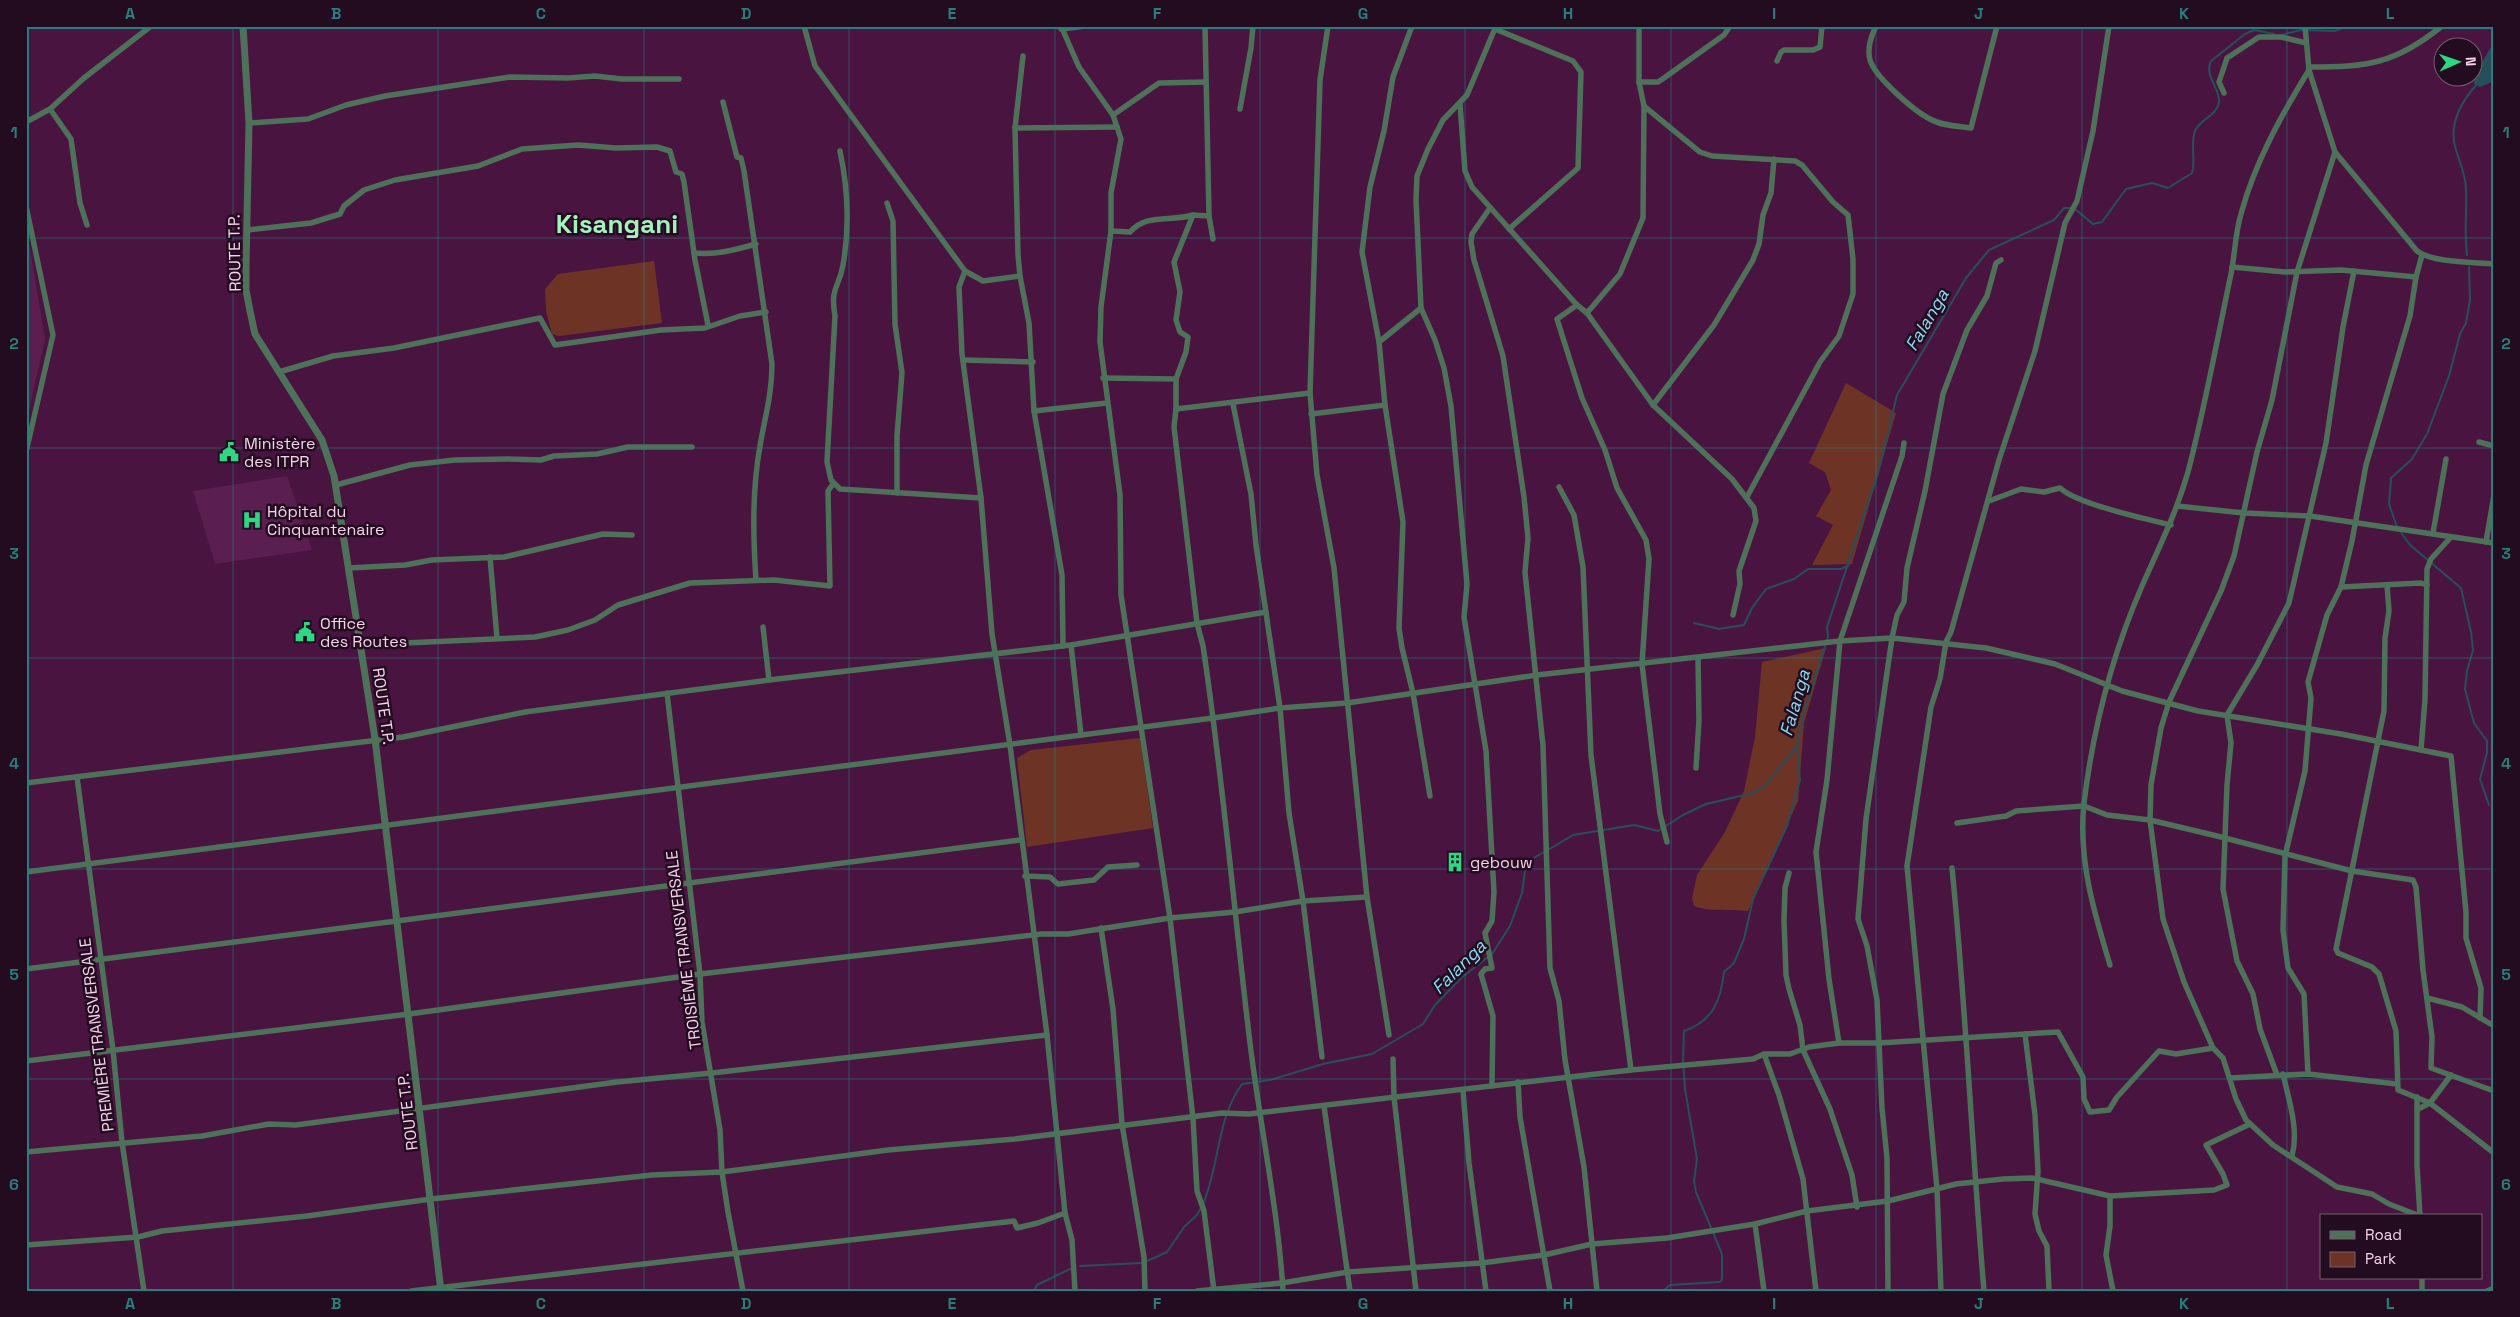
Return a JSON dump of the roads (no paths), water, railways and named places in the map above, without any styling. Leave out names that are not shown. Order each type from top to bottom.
[{"type":"street","points":[[26,122],[50,109],[84,78],[151,26]]},
{"type":"street","name":"ROUTE T.P.","points":[[243,26],[249,123],[246,290],[255,334],[322,440],[336,485],[375,739],[441,1289]]},
{"type":"street","points":[[804,26],[815,66],[966,271],[983,281],[1020,276]]},
{"type":"street","points":[[1086,26],[1061,27],[1079,67],[1112,115],[1121,139],[1111,193],[1111,231],[1100,307],[1100,342],[1103,378],[1120,495],[1120,571],[1126,637],[1142,728],[1170,918],[1193,1118],[1197,1191],[1202,1201],[1204,1212],[1214,1290]]},
{"type":"street","points":[[1205,26],[1209,216],[1213,239]]},
{"type":"street","points":[[1240,109],[1252,48],[1253,26]]},
{"type":"street","points":[[1328,26],[1320,80],[1310,393],[1311,414],[1317,475],[1334,568],[1346,703],[1367,897],[1389,1035]]},
{"type":"street","points":[[1412,26],[1393,77],[1364,231],[1362,252],[1379,342],[1385,406],[1403,522],[1399,628],[1430,796]]},
{"type":"street","points":[[1587,313],[1620,274],[1643,218],[1644,106],[1639,82],[1639,26]]},
{"type":"street","points":[[1639,82],[1658,82],[1724,35],[1730,26]]},
{"type":"street","points":[[1777,61],[1784,50],[1813,50],[1820,47],[1822,26]]},
{"type":"street","points":[[1876,26],[1869,48],[1870,61],[1879,75],[1932,120],[1957,127],[1971,128],[1997,26]]},
{"type":"street","points":[[1941,1291],[1937,1189],[1907,866],[1931,707],[1940,679],[1946,642],[2034,351],[2066,223],[2072,213],[2073,205],[2077,201],[2091,139],[2109,26]]},
{"type":"street","points":[[2306,26],[2309,69],[2335,152],[2408,241],[2422,255],[2494,264]]},
{"type":"street","points":[[2309,69],[2367,65],[2378,62],[2418,45],[2442,26]]},
{"type":"street","points":[[1492,1086],[1493,1016],[1482,974],[1485,969],[1492,968],[1486,933],[1492,921],[1494,892],[1486,751],[1464,617],[1467,584],[1451,406],[1444,368],[1421,308],[1416,232],[1417,176],[1443,120],[1460,104],[1472,84],[1495,28],[1574,61],[1581,72],[1578,168],[1509,229]]},
{"type":"street","points":[[2224,93],[2219,82],[2227,58],[2240,51],[2250,41],[2270,36],[2306,40]]},
{"type":"street","points":[[1022,56],[1015,128],[1020,276],[1029,323],[1033,362],[1034,411],[1062,575],[1063,646]]},
{"type":"street","points":[[2110,965],[2089,896],[2083,856],[2084,806],[2097,723],[2107,685],[2142,587],[2171,525],[2188,470],[2232,267],[2241,214],[2262,154],[2284,110],[2309,69]]},
{"type":"street","points":[[249,123],[308,119],[346,105],[385,96],[510,77],[568,78],[595,76],[622,79],[679,79]]},
{"type":"street","points":[[1112,115],[1159,83],[1205,82]]},
{"type":"street","points":[[723,102],[736,157],[741,158],[744,171],[766,312],[772,364],[772,390],[767,405],[756,472],[752,532],[756,580]]},
{"type":"street","points":[[1460,104],[1464,171],[1472,187],[1577,305],[1587,313],[1653,405],[1732,479],[1748,497],[1754,508],[1756,521],[1739,571],[1740,584],[1733,615]]},
{"type":"street","points":[[1644,106],[1700,152],[1712,156],[1795,161],[1802,165],[1833,202],[1848,216],[1854,259],[1853,294],[1839,336],[1820,362],[1748,497]]},
{"type":"street","points":[[50,109],[71,139],[80,203],[87,225]]},
{"type":"street","points":[[1015,128],[1117,126]]},
{"type":"street","points":[[247,230],[310,223],[340,214],[364,190],[395,180],[478,166],[517,150],[578,145],[616,148],[657,147],[670,151],[676,172],[682,174],[694,253],[708,325]]},
{"type":"street","points":[[840,151],[846,179],[849,221],[843,267],[832,299],[835,316],[827,462],[833,484],[840,489],[981,498]]},
{"type":"street","points":[[2335,152],[2297,272],[2272,400],[2257,452],[2234,556],[2221,591],[2169,702],[2161,728],[2150,802],[2150,820],[2163,918],[2184,982],[2213,1048],[2222,1058],[2236,1099],[2250,1124],[2273,1145],[2337,1187],[2372,1194],[2389,1204],[2415,1214]]},
{"type":"street","points":[[1653,405],[1714,325],[1753,260],[1759,244],[1763,214],[1771,193],[1774,159]]},
{"type":"street","points":[[887,203],[893,220],[895,333],[902,373],[897,436],[897,492]]},
{"type":"street","points":[[26,206],[53,336],[26,452]]},
{"type":"street","points":[[1490,208],[1472,234],[1471,242],[1474,260],[1503,356],[1506,383],[1518,443],[1528,538],[1525,572],[1537,674],[1542,746],[1544,855],[1550,968],[1559,1001],[1568,1077],[1584,1167],[1598,1291]]},
{"type":"street","points":[[1111,231],[1130,232],[1136,224],[1149,220],[1193,215],[1209,216]]},
{"type":"street","points":[[1193,215],[1174,262],[1180,292],[1176,320],[1180,332],[1188,337],[1186,352],[1176,379],[1175,452],[1197,623],[1203,646],[1227,819],[1235,912],[1283,1291]]},
{"type":"street","points":[[694,253],[724,253],[728,249],[756,244]]},
{"type":"street","points":[[2308,1074],[2304,994],[2288,968],[2283,930],[2286,852],[2305,771],[2307,728],[2311,698],[2308,682],[2327,615],[2341,586],[2366,466],[2410,316],[2416,277],[2422,255]]},
{"type":"street","points":[[1888,1291],[1888,1201],[1877,1000],[1867,946],[1858,919],[1866,819],[1892,638],[1897,615],[1904,602],[1907,568],[1925,491],[1942,394],[1967,330],[1987,296],[1996,263],[2002,260]]},
{"type":"street","points":[[2232,267],[2297,272],[2354,271],[2416,277]]},
{"type":"street","points":[[966,271],[959,288],[963,360],[981,498],[995,654],[1010,745],[1020,840],[1047,1035],[1065,1213],[1072,1240],[1076,1275],[1075,1291]]},
{"type":"street","points":[[2292,1156],[2295,1142],[2293,1121],[2280,1074],[2260,1029],[2253,994],[2237,961],[2223,889],[2231,743],[2227,715],[2283,618],[2289,604],[2326,442],[2342,327],[2354,271]]},
{"type":"street","points":[[1577,305],[1557,320],[1582,398],[1605,450],[1617,488],[1646,540],[1649,560],[1642,664],[1662,824],[1666,842]]},
{"type":"street","points":[[1379,342],[1421,308]]},
{"type":"street","points":[[279,372],[333,356],[394,348],[540,318],[555,345],[661,330],[705,328],[708,325],[766,312]]},
{"type":"street","points":[[963,360],[1033,362]]},
{"type":"street","points":[[1103,378],[1176,379]]},
{"type":"street","points":[[1176,409],[1233,404],[1310,393]]},
{"type":"street","points":[[1034,411],[1107,403]]},
{"type":"street","points":[[1233,404],[1251,494],[1280,708],[1289,813],[1303,902],[1322,1057]]},
{"type":"street","points":[[1311,414],[1385,406]]},
{"type":"street","points":[[2479,442],[2494,446]]},
{"type":"street","points":[[1839,1044],[1829,979],[1816,852],[1827,780],[1840,641],[1902,456],[1904,443]]},
{"type":"street","points":[[336,485],[410,465],[455,460],[507,458],[541,460],[554,456],[597,454],[628,447],[692,447]]},
{"type":"street","points":[[2433,533],[2446,458]]},
{"type":"street","points":[[361,645],[535,637],[568,630],[595,620],[618,605],[672,587],[717,581],[756,580],[830,586],[828,491],[833,484]]},
{"type":"street","points":[[1559,487],[1574,515],[1582,558],[1591,755],[1631,1070]]},
{"type":"street","points":[[1989,501],[2021,489],[2044,492],[2060,488],[2090,502],[2171,525]]},
{"type":"street","points":[[2486,542],[2494,495]]},
{"type":"street","points":[[2177,506],[2244,513],[2310,516],[2494,543]]},
{"type":"street","points":[[349,568],[504,557],[603,534],[632,535]]},
{"type":"street","points":[[2421,750],[2426,699],[2424,584],[2430,561],[2451,537]]},
{"type":"street","points":[[490,557],[497,638]]},
{"type":"street","points":[[2341,586],[2424,584]]},
{"type":"street","points":[[2387,585],[2389,611],[2385,638],[2384,711],[2380,743],[2336,949],[2338,954],[2375,968],[2379,974],[2396,1031],[2398,1090],[2430,1103],[2494,1152]]},
{"type":"street","points":[[26,783],[403,737],[525,712],[667,693],[1071,645],[1266,612]]},
{"type":"street","points":[[763,627],[769,680]]},
{"type":"street","points":[[26,872],[1082,736],[1280,708],[1346,703],[1537,674],[1588,670],[1840,641],[1892,638],[1946,642],[1986,648],[2055,664],[2107,685],[2198,711],[2307,728],[2451,756],[2466,912],[2466,938],[2481,988],[2480,1018]]},
{"type":"street","points":[[1071,645],[1082,736]]},
{"type":"street","points":[[1696,768],[1699,720],[1698,658]]},
{"type":"street","name":"TROISIÈME TRANSVERSALE","points":[[667,693],[700,974],[702,1022],[720,1130],[722,1172],[743,1291]]},
{"type":"street","name":"PREMIÈRE TRANSVERSALE","points":[[77,777],[113,1050],[122,1142],[138,1237],[144,1291]]},
{"type":"street","points":[[1957,823],[2006,816],[2016,811],[2084,806],[2107,815],[2150,820],[2225,837],[2352,871],[2413,880],[2416,887],[2432,1037],[2431,1068],[2494,1091]]},
{"type":"street","points":[[26,969],[1020,840]]},
{"type":"street","points":[[1025,876],[1050,876],[1058,884],[1086,882],[1094,880],[1104,868],[1137,865]]},
{"type":"street","points":[[1952,868],[1967,1037],[1975,1183],[1984,1291]]},
{"type":"street","points":[[1789,873],[1785,888],[1784,920],[1786,975],[1800,1025],[1803,1050],[1830,1109],[1852,1175],[1857,1207]]},
{"type":"street","points":[[26,1061],[409,1014],[700,974],[1034,937],[1303,902],[1367,897]]},
{"type":"street","points":[[1101,928],[1113,1009],[1122,1124],[1144,1257],[1145,1291]]},
{"type":"street","points":[[2427,998],[2462,1007],[2494,1026]]},
{"type":"street","points":[[26,1245],[138,1237],[196,1227],[214,1227],[316,1215],[431,1199],[652,1175],[722,1172],[888,1150],[1015,1138],[1222,1113],[1236,1116],[1415,1093],[1463,1091],[1518,1082],[1752,1060],[1764,1054],[1790,1054],[1839,1044],[2060,1033],[2083,1077],[2084,1099],[2090,1112],[2109,1110],[2117,1096],[2159,1051],[2176,1054],[2213,1048]]},
{"type":"street","points":[[2025,1034],[2035,1115],[2038,1171],[2035,1179],[2035,1214],[2039,1231],[2047,1246],[2049,1291]]},
{"type":"street","points":[[26,1152],[202,1136],[269,1124],[296,1125],[617,1082],[1047,1035]]},
{"type":"street","points":[[1764,1054],[1799,1161],[1816,1291]]},
{"type":"street","points":[[1393,1059],[1394,1097],[1416,1291]]},
{"type":"street","points":[[2230,1078],[2308,1074],[2397,1084]]},
{"type":"street","points":[[2418,1109],[2430,1103],[2451,1075]]},
{"type":"street","points":[[1518,1082],[1520,1118],[1550,1291]]},
{"type":"street","points":[[1463,1091],[1469,1163],[1486,1291]]},
{"type":"street","points":[[2417,1097],[2417,1166],[2420,1214]]},
{"type":"street","points":[[1324,1106],[1326,1132],[1350,1291]]},
{"type":"street","points":[[1197,1291],[1282,1283],[1348,1272],[1482,1264],[1544,1255],[1592,1244],[1667,1238],[1715,1231],[1755,1224],[1807,1211],[1857,1207],[1888,1201],[1956,1184],[2003,1179],[2035,1179],[2110,1196],[2214,1190],[2227,1185],[2223,1174],[2206,1146],[2250,1124]]},
{"type":"street","points":[[2110,1196],[2110,1226],[2106,1255],[2113,1291]]},
{"type":"street","points":[[411,1291],[1014,1221],[1017,1228],[1065,1213]]},
{"type":"street","points":[[1755,1224],[1764,1291]]},
{"type":"street","points":[[2487,1291],[2494,1288]]},
{"type":"waterway","name":"Falanga","points":[[2281,35],[2301,30],[2335,31],[2348,26]]},
{"type":"waterway","name":"Falanga","points":[[2075,209],[2093,224],[2102,222],[2126,189],[2152,183],[2168,188],[2192,173],[2195,131],[2216,110],[2219,102],[2219,97],[2209,72],[2211,61],[2245,34],[2254,30],[2274,34]]},
{"type":"waterway","points":[[2467,255],[2466,185],[2456,150],[2454,132],[2461,106],[2474,88]]},
{"type":"waterway","name":"Falanga","points":[[1548,850],[1573,835],[1634,825],[1658,831],[1683,815],[1706,804],[1753,793],[1766,785],[1797,746],[1803,715],[1828,637],[1827,627],[1878,473],[1897,395],[1966,278],[1989,250],[2054,220],[2064,208],[2070,208]]},
{"type":"waterway","points":[[2397,527],[2389,504],[2391,478],[2412,459],[2427,434],[2449,376],[2460,334],[2466,323],[2470,300],[2469,267]]},
{"type":"waterway","points":[[2400,531],[2410,545],[2461,588],[2473,650],[2467,671],[2465,689],[2474,723],[2487,741],[2487,753],[2480,779],[2489,805]]},
{"type":"waterway","points":[[1694,623],[1719,629],[1744,625],[1752,608],[1766,589],[1794,579],[1808,569],[1841,569],[1849,565]]},
{"type":"waterway","points":[[1663,1291],[1670,1285],[1720,1282],[1722,1279],[1722,1254],[1696,1192],[1694,1181],[1697,1159],[1685,1089],[1684,1031],[1702,1021],[1714,1008],[1721,992],[1724,972],[1734,963],[1744,939],[1753,899],[1787,826],[1800,780],[1797,747]]},
{"type":"waterway","name":"Falanga","points":[[1203,1204],[1213,1174],[1227,1112],[1242,1084],[1270,1080],[1323,1064],[1372,1054],[1423,1024],[1435,1005],[1461,978],[1492,954],[1510,926],[1522,893],[1525,870],[1532,859],[1544,852]]},
{"type":"waterway","name":"Falanga","points":[[1147,1261],[1167,1252],[1184,1227],[1197,1215],[1201,1208]]},
{"type":"waterway","name":"Falanga","points":[[1080,1266],[1142,1263]]},
{"type":"waterway","name":"Falanga","points":[[1034,1291],[1037,1285],[1070,1269]]},
{"type":"place","name":"Ministère des ITPR","points":[[229,452]]},
{"type":"place","name":"Hôpital du Cinquantenaire","points":[[252,520]]},
{"type":"place","name":"Office des Routes","points":[[305,632]]},
{"type":"place","name":"gebouw","points":[[1455,862]]},
{"type":"district","name":"Kisangani","points":[[617,224]]}]
